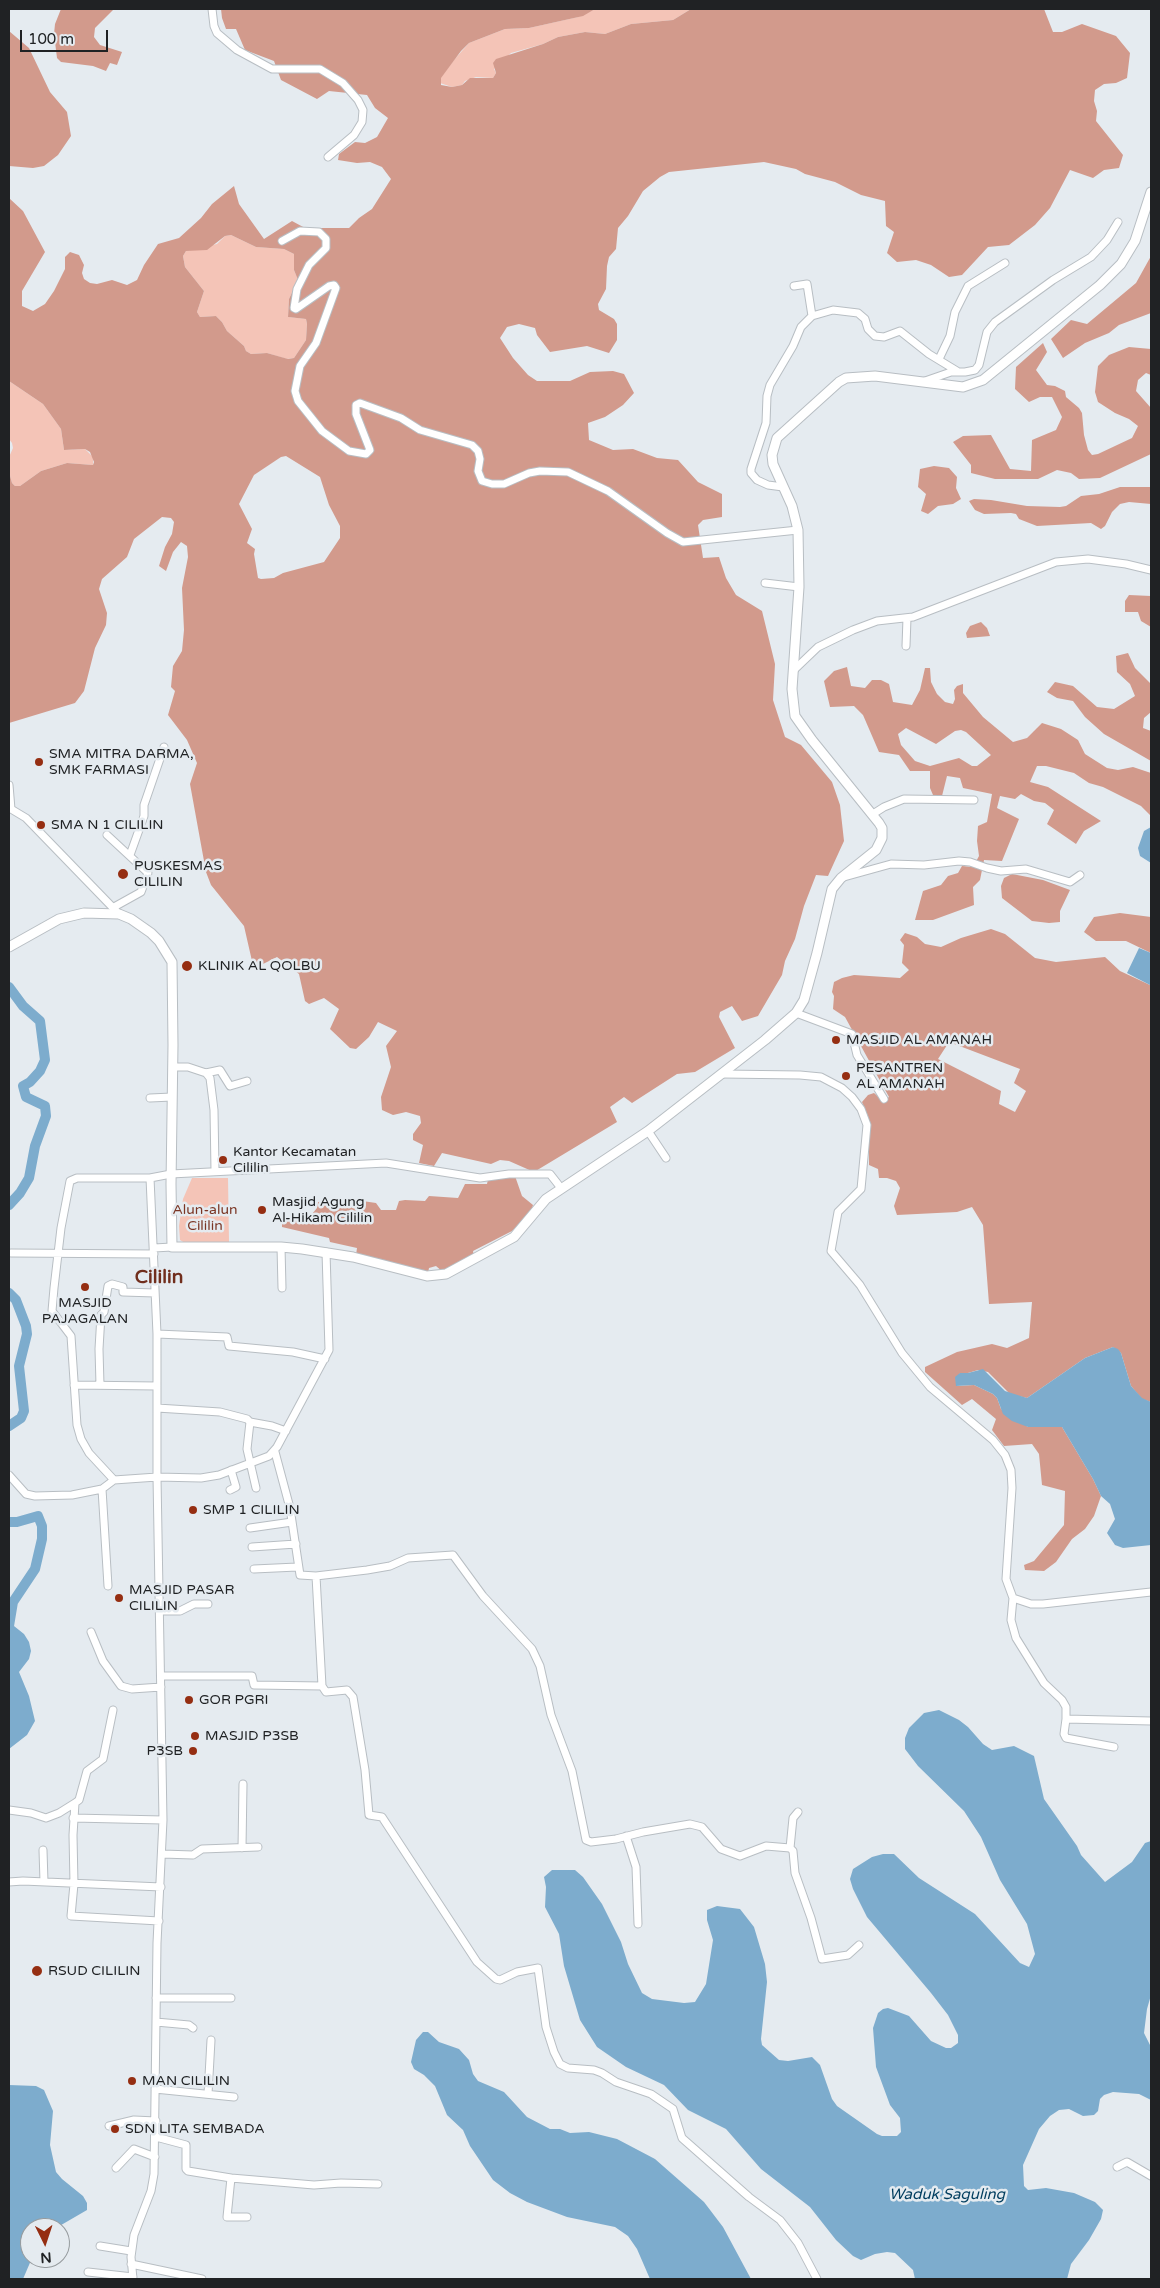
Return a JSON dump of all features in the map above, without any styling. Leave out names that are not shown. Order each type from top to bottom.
[{"type":"main road","points":[[9,947],[59,919],[84,913],[116,910],[155,937],[172,962],[172,1247],[281,1247],[326,1252],[353,1257],[418,1276],[446,1274],[514,1237],[546,1199],[648,1131],[722,1074],[796,1013],[804,1000],[817,954],[830,894],[841,878],[876,850],[880,843],[882,828],[873,814],[812,740],[796,716],[792,688],[795,669],[798,530],[792,506],[776,472],[772,455],[777,438],[839,382],[846,378],[864,376],[925,381],[963,387],[983,380],[1100,285],[1121,264],[1129,252],[1145,213],[1151,192]]},
{"type":"street","points":[[212,9],[214,26],[217,33],[237,50],[272,69],[320,69],[343,83],[358,100],[363,110],[362,122],[354,135],[328,157]]},
{"type":"street","points":[[925,381],[940,374],[975,370],[980,362],[987,332],[995,322],[1053,280],[1091,257],[1118,222]]},
{"type":"street","points":[[282,241],[300,231],[319,232],[326,239],[326,248],[309,265],[297,290],[294,308],[296,309],[329,286],[334,284],[336,288],[316,343],[300,366],[295,391],[298,401],[322,432],[349,451],[366,454],[370,450],[356,414],[356,405],[360,403],[401,418],[426,432],[472,445],[478,451],[480,459],[478,471],[482,481],[492,484],[504,484],[529,473],[540,471],[568,472],[608,491],[666,533],[684,542],[798,530]]},
{"type":"street","points":[[939,359],[950,336],[955,312],[968,286],[1005,263]]},
{"type":"street","points":[[794,286],[807,284],[812,316]]},
{"type":"street","points":[[784,487],[768,485],[757,480],[751,473],[766,423],[767,396],[770,385],[793,346],[801,327],[812,316],[833,310],[858,314],[865,318],[868,328],[875,336],[884,337],[900,331],[929,354],[958,371]]},
{"type":"street","points":[[795,669],[807,655],[829,640],[877,622],[906,618],[948,604],[1056,562],[1088,559],[1126,564],[1151,570]]},
{"type":"street","points":[[765,583],[798,587]]},
{"type":"street","points":[[906,618],[906,646]]},
{"type":"street","points":[[130,856],[144,816],[144,805],[164,747]]},
{"type":"street","points":[[9,785],[10,808],[26,818],[116,910],[141,892],[148,872],[107,835]]},
{"type":"street","points":[[873,814],[884,807],[904,799],[974,800]]},
{"type":"street","points":[[841,878],[891,864],[924,865],[959,861],[970,862],[1001,871],[1026,869],[1070,882],[1080,875]]},
{"type":"street","points":[[796,1013],[852,1034],[857,1055],[884,1100]]},
{"type":"street","points":[[173,1067],[188,1067],[206,1073],[220,1070],[230,1086],[247,1081]]},
{"type":"street","points":[[206,1073],[210,1078],[214,1110],[215,1171]]},
{"type":"street","points":[[722,1074],[821,1077],[842,1088],[861,1109],[866,1125],[861,1189],[838,1212],[831,1251],[860,1285],[902,1352],[930,1387],[993,1440],[1005,1455],[1011,1470],[1012,1488],[1006,1579],[1013,1598],[1010,1614],[1013,1631],[1044,1683],[1062,1700],[1066,1707],[1064,1734],[1066,1738],[1114,1747]]},
{"type":"street","points":[[150,1098],[172,1097]]},
{"type":"street","points":[[648,1131],[666,1158]]},
{"type":"street","points":[[114,1480],[89,1453],[81,1439],[77,1425],[71,1336],[52,1309],[61,1228],[72,1179],[150,1178],[171,1174],[215,1171],[386,1162],[480,1178],[509,1174],[550,1174],[561,1188]]},
{"type":"street","points":[[88,2272],[133,2278],[131,2251],[136,2227],[153,2183],[155,2157],[156,1998],[163,1820],[157,1477],[157,1334],[150,1178]]},
{"type":"street","points":[[11,1253],[154,1251],[172,1247]]},
{"type":"street","points":[[281,1247],[282,1288]]},
{"type":"street","points":[[9,1475],[26,1494],[35,1496],[72,1495],[102,1489],[114,1480],[157,1477],[201,1478],[250,1464],[275,1452],[330,1344],[326,1252]]},
{"type":"street","points":[[100,1385],[99,1349],[101,1315],[104,1312],[108,1286],[112,1284],[123,1287],[123,1292],[155,1293]]},
{"type":"street","points":[[157,1334],[226,1337],[229,1346],[293,1352],[324,1359]]},
{"type":"street","points":[[74,1385],[157,1386]]},
{"type":"street","points":[[157,1408],[220,1412],[286,1431]]},
{"type":"street","points":[[250,1422],[246,1442],[256,1488]]},
{"type":"street","points":[[275,1452],[292,1522],[298,1573],[301,1576],[316,1576],[390,1566],[408,1558],[454,1556],[483,1596],[537,1657],[551,1714],[572,1772],[586,1840],[591,1842],[690,1824],[702,1827],[721,1849],[740,1856],[766,1846],[790,1848]]},
{"type":"street","points":[[230,1490],[236,1487],[231,1470]]},
{"type":"street","points":[[102,1489],[108,1586]]},
{"type":"street","points":[[250,1528],[292,1522]]},
{"type":"street","points":[[252,1547],[296,1544]]},
{"type":"street","points":[[254,1569],[297,1567]]},
{"type":"street","points":[[316,1576],[322,1686],[326,1692],[345,1690],[352,1697],[365,1770],[369,1815],[382,1817],[388,1825],[445,1916],[477,1962],[499,1980],[517,1972],[538,1968],[546,2027],[560,2064],[568,2068],[594,2070],[602,2073],[616,2082],[651,2094],[673,2109],[682,2138],[749,2197],[780,2220],[798,2243],[817,2279]]},
{"type":"street","points":[[1013,1598],[1031,1604],[1044,1604],[1151,1592]]},
{"type":"street","points":[[160,1611],[180,1610],[194,1604],[208,1604]]},
{"type":"street","points":[[91,1632],[103,1661],[121,1686],[132,1688],[162,1686]]},
{"type":"street","points":[[161,1676],[252,1676],[256,1686],[322,1686]]},
{"type":"street","points":[[9,1810],[31,1813],[46,1818],[59,1813],[79,1800],[88,1770],[103,1759],[113,1710]]},
{"type":"street","points":[[1066,1719],[1151,1721]]},
{"type":"street","points":[[242,1848],[243,1784]]},
{"type":"street","points":[[75,1803],[73,1818],[74,1884],[72,1918],[159,1921]]},
{"type":"street","points":[[798,1812],[792,1818],[790,1848],[793,1851],[798,1883],[811,1918],[822,1959],[848,1955],[859,1945]]},
{"type":"street","points":[[73,1818],[163,1820]]},
{"type":"street","points":[[626,1836],[636,1868],[638,1924]]},
{"type":"street","points":[[162,1854],[193,1855],[202,1849],[258,1847]]},
{"type":"street","points":[[43,1850],[44,1882]]},
{"type":"street","points":[[9,1882],[161,1887]]},
{"type":"street","points":[[156,1998],[231,1998]]},
{"type":"street","points":[[156,2022],[189,2025],[193,2028]]},
{"type":"street","points":[[208,2094],[211,2040]]},
{"type":"street","points":[[155,2089],[234,2097]]},
{"type":"street","points":[[109,2126],[134,2120],[156,2121]]},
{"type":"street","points":[[156,2138],[186,2144],[188,2171],[231,2178],[314,2185],[341,2182],[378,2184]]},
{"type":"street","points":[[116,2168],[134,2149],[155,2157]]},
{"type":"street","points":[[1117,2167],[1127,2162],[1151,2176]]},
{"type":"street","points":[[231,2178],[226,2216],[247,2217]]},
{"type":"street","points":[[100,2246],[131,2251]]},
{"type":"street","points":[[131,2264],[202,2279]]},
{"type":"green space","points":[[595,9],[691,9],[673,20],[631,24],[605,34],[585,32],[558,37],[543,44],[511,53],[494,69],[496,73],[493,78],[476,77],[465,81],[462,85],[452,87],[440,83],[440,78],[469,43],[505,29],[529,28],[578,17]]},
{"type":"green space","points":[[231,235],[256,247],[284,249],[294,254],[294,270],[298,280],[289,299],[288,317],[306,319],[307,324],[306,340],[294,358],[287,359],[267,353],[251,354],[227,331],[216,316],[200,317],[197,312],[204,291],[185,267],[183,256],[186,251],[217,244],[225,236]]},
{"type":"green space","points":[[9,381],[43,404],[61,429],[64,450],[85,449],[93,457],[93,465],[67,463],[41,471],[20,486],[15,486],[12,483],[9,472],[9,457],[13,448],[9,439]]},
{"type":"green space","name":"Alun-alun Cililin","points":[[192,1178],[228,1178],[229,1242],[185,1243],[180,1240],[179,1226],[183,1199]]},
{"type":"shaded area","points":[[61,9],[114,9],[95,28],[94,37],[100,45],[122,52],[117,65],[110,63],[106,71],[93,66],[61,62],[57,58],[54,34],[55,24]]},
{"type":"shaded area","points":[[221,9],[595,9],[583,16],[529,28],[505,29],[469,43],[441,78],[441,85],[452,87],[462,85],[470,78],[493,78],[496,73],[493,63],[496,59],[543,44],[558,37],[585,32],[605,34],[631,24],[673,20],[691,9],[1044,9],[1053,32],[1062,32],[1082,24],[1116,36],[1130,53],[1127,78],[1116,83],[1104,84],[1095,90],[1096,121],[1123,155],[1119,168],[1104,170],[1093,178],[1070,170],[1050,208],[1035,225],[1009,245],[988,247],[962,275],[949,277],[931,265],[916,260],[897,262],[887,253],[894,232],[886,226],[885,201],[861,195],[835,182],[805,174],[796,169],[764,162],[669,172],[643,191],[628,216],[618,228],[616,249],[609,257],[607,266],[606,289],[598,304],[599,310],[614,319],[617,324],[617,340],[609,353],[587,346],[550,352],[537,335],[535,328],[519,324],[507,327],[500,338],[513,358],[528,375],[537,381],[570,381],[590,372],[613,371],[624,374],[634,393],[623,405],[605,417],[588,423],[589,440],[613,450],[633,449],[657,458],[678,460],[698,482],[722,494],[722,517],[703,520],[698,525],[703,558],[719,557],[726,578],[736,595],[762,611],[775,664],[773,700],[785,737],[801,745],[832,782],[840,805],[844,841],[828,876],[816,875],[804,906],[795,939],[785,961],[782,975],[758,1016],[742,1021],[732,1006],[720,1012],[719,1017],[735,1048],[695,1072],[677,1074],[632,1103],[624,1097],[610,1107],[617,1122],[534,1172],[509,1161],[500,1160],[491,1164],[442,1153],[434,1166],[419,1163],[423,1145],[413,1140],[413,1134],[421,1123],[420,1116],[406,1112],[393,1115],[382,1110],[381,1097],[391,1067],[386,1046],[397,1031],[378,1022],[369,1037],[356,1049],[350,1048],[330,1029],[339,1009],[324,998],[309,1004],[305,1001],[299,974],[277,957],[263,964],[257,964],[252,961],[244,926],[211,885],[206,872],[190,784],[197,763],[187,740],[168,715],[175,691],[171,687],[173,666],[182,651],[184,630],[182,588],[188,557],[187,546],[181,542],[173,552],[166,571],[159,566],[165,547],[172,534],[174,522],[171,518],[162,517],[134,539],[127,557],[102,579],[99,589],[107,613],[106,625],[95,648],[84,691],[75,703],[9,723],[9,472],[12,483],[15,486],[20,486],[41,471],[67,463],[93,465],[94,462],[90,452],[85,449],[64,450],[61,429],[43,404],[9,381],[9,198],[23,211],[45,252],[22,291],[22,306],[33,311],[45,304],[54,291],[65,269],[65,257],[70,252],[79,255],[84,265],[82,273],[84,279],[90,283],[97,284],[112,280],[127,285],[137,280],[144,265],[158,244],[179,238],[201,218],[212,204],[234,186],[239,204],[264,239],[292,221],[305,228],[349,228],[372,209],[391,179],[382,167],[370,162],[357,163],[338,160],[339,154],[355,142],[365,143],[377,137],[388,118],[375,108],[367,95],[329,91],[317,99],[281,80],[274,61],[245,50],[236,29],[226,29]],"holes":[[[231,235],[256,247],[284,249],[294,254],[294,270],[298,280],[289,299],[288,317],[306,319],[307,324],[306,340],[294,358],[288,359],[267,353],[251,354],[227,331],[216,316],[200,317],[197,312],[204,291],[185,267],[183,256],[186,251],[207,250],[225,236]],[[286,456],[320,477],[329,505],[340,526],[340,538],[324,562],[283,573],[274,578],[261,579],[258,578],[254,554],[255,549],[247,543],[252,529],[239,504],[254,475],[281,457]]]},
{"type":"shaded area","points":[[9,31],[29,48],[50,92],[67,112],[71,136],[58,155],[44,166],[33,168],[9,166]]},
{"type":"shaded area","points":[[1151,256],[1151,313],[1119,325],[1109,333],[1085,343],[1063,358],[1051,339],[1071,320],[1087,324],[1136,283]]},
{"type":"shaded area","points":[[1043,343],[1047,352],[1036,370],[1047,385],[1055,386],[1065,391],[1066,397],[1079,408],[1082,413],[1084,435],[1088,450],[1092,455],[1132,438],[1138,426],[1098,402],[1095,392],[1098,366],[1109,355],[1129,347],[1151,349],[1151,375],[1146,373],[1138,380],[1136,391],[1151,408],[1151,454],[1100,478],[1079,479],[1071,473],[1057,470],[1038,479],[995,479],[971,473],[971,465],[953,442],[963,436],[991,435],[1010,469],[1031,471],[1032,440],[1056,430],[1062,417],[1052,397],[1040,397],[1029,402],[1015,389],[1016,367]]},
{"type":"shaded area","points":[[934,466],[949,468],[957,477],[956,488],[961,499],[953,504],[938,506],[928,514],[921,511],[926,494],[918,487],[920,469]]},
{"type":"shaded area","points":[[1120,487],[1151,487],[1151,504],[1129,502],[1120,504],[1112,512],[1105,526],[1101,529],[1091,523],[1037,526],[1019,519],[1016,514],[984,514],[975,510],[969,501],[974,499],[991,500],[1027,506],[1060,507],[1066,506],[1081,496],[1099,494]]},
{"type":"shaded area","points":[[1129,595],[1151,596],[1151,627],[1141,621],[1138,612],[1125,612],[1125,601]]},
{"type":"shaded area","points":[[981,622],[987,628],[990,636],[967,638],[966,633],[970,626]]},
{"type":"shaded area","points":[[1128,653],[1135,668],[1151,684],[1151,712],[1144,718],[1143,728],[1151,731],[1151,761],[1104,734],[1085,717],[1073,701],[1057,698],[1047,692],[1055,682],[1073,686],[1097,707],[1114,709],[1135,696],[1130,684],[1117,672],[1116,656]]},
{"type":"shaded area","points":[[847,667],[851,686],[865,688],[872,680],[881,680],[889,684],[893,702],[912,705],[920,690],[925,668],[930,668],[931,682],[937,694],[945,702],[953,704],[955,699],[954,690],[957,686],[963,684],[963,693],[983,717],[1013,742],[1027,738],[1042,723],[1061,729],[1078,740],[1085,754],[1107,768],[1118,770],[1133,767],[1151,773],[1151,816],[1141,806],[1103,787],[1089,783],[1074,773],[1046,766],[1037,766],[1030,782],[1048,787],[1101,821],[1084,831],[1076,844],[1047,824],[1054,810],[1045,803],[1034,801],[1021,794],[1015,799],[1000,796],[997,808],[1019,819],[1002,861],[984,860],[980,880],[973,887],[974,905],[933,920],[915,920],[923,891],[941,885],[948,876],[958,873],[962,866],[973,867],[979,856],[978,826],[987,822],[992,794],[963,788],[960,778],[947,776],[942,796],[933,795],[930,788],[930,771],[910,771],[899,755],[879,752],[863,715],[854,706],[830,707],[824,681],[834,671]],"holes":[[[906,728],[936,744],[955,731],[961,730],[966,732],[991,755],[977,766],[972,766],[959,758],[930,766],[915,761],[901,745],[898,734]]]},
{"type":"shaded area","points":[[1012,874],[1043,880],[1070,890],[1060,911],[1060,922],[1032,921],[1002,898],[1001,886],[1004,878]]},
{"type":"shaded area","points":[[1120,913],[1151,917],[1151,953],[1126,941],[1096,941],[1084,932],[1094,917]]},
{"type":"shaded area","points":[[991,929],[1005,934],[1035,958],[1056,962],[1105,957],[1120,971],[1150,985],[1151,989],[1151,1402],[1142,1399],[1131,1386],[1121,1353],[1113,1347],[1085,1358],[1027,1398],[1010,1394],[988,1372],[978,1370],[960,1373],[957,1386],[974,1385],[993,1394],[997,1398],[1001,1409],[1028,1427],[1062,1427],[1101,1496],[1094,1516],[1085,1529],[1072,1539],[1056,1562],[1044,1571],[1025,1570],[1024,1565],[1034,1561],[1064,1525],[1065,1491],[1042,1485],[1039,1454],[1032,1444],[1004,1446],[992,1430],[996,1419],[972,1399],[962,1405],[925,1372],[925,1367],[957,1352],[992,1344],[1007,1348],[1029,1338],[1032,1302],[989,1304],[983,1225],[972,1207],[957,1212],[897,1215],[894,1206],[900,1188],[896,1181],[879,1178],[878,1169],[869,1165],[869,1119],[862,1102],[868,1095],[874,1093],[883,1101],[889,1097],[845,1017],[833,1009],[834,996],[832,992],[834,982],[854,975],[900,978],[909,970],[902,963],[904,945],[900,940],[905,933],[917,937],[925,944],[941,947],[961,938]],"holes":[[[949,1042],[1020,1069],[1014,1083],[1026,1091],[1015,1112],[999,1104],[1001,1091],[938,1059]]]},
{"type":"shaded area","points":[[489,1175],[515,1176],[522,1196],[533,1205],[531,1212],[512,1231],[473,1251],[474,1256],[444,1273],[436,1266],[429,1268],[428,1273],[356,1255],[357,1248],[330,1242],[329,1238],[282,1227],[282,1220],[307,1220],[317,1208],[318,1202],[349,1199],[376,1203],[381,1210],[396,1210],[399,1201],[425,1201],[429,1196],[458,1198],[465,1184],[487,1184]]},
{"type":"water","points":[[1151,827],[1151,863],[1140,856],[1138,848],[1144,831]]},
{"type":"water","points":[[1139,948],[1151,953],[1151,989],[1150,985],[1127,973]]},
{"type":"water","points":[[1113,1347],[1121,1353],[1131,1386],[1142,1398],[1151,1402],[1151,1545],[1123,1548],[1115,1545],[1107,1533],[1115,1519],[1110,1504],[1101,1496],[1062,1427],[1028,1427],[1012,1421],[1003,1414],[997,1398],[993,1394],[974,1385],[956,1386],[955,1377],[960,1373],[983,1369],[1005,1391],[1027,1398],[1085,1358]]},
{"type":"water","points":[[9,1622],[24,1634],[29,1642],[31,1651],[29,1659],[19,1672],[29,1696],[35,1721],[27,1735],[9,1749]]},
{"type":"water","name":"Waduk Saguling","points":[[939,1710],[959,1720],[983,1744],[992,1750],[1014,1746],[1034,1756],[1044,1799],[1077,1846],[1081,1855],[1105,1882],[1132,1862],[1145,1843],[1151,1841],[1151,1995],[1144,2033],[1151,2047],[1151,2100],[1139,2094],[1113,2092],[1104,2095],[1100,2099],[1098,2111],[1094,2115],[1083,2116],[1069,2109],[1059,2110],[1050,2116],[1039,2129],[1023,2165],[1024,2186],[1028,2190],[1046,2188],[1074,2193],[1095,2202],[1103,2210],[1101,2219],[1089,2240],[1071,2264],[1067,2279],[915,2279],[913,2270],[895,2253],[875,2254],[861,2260],[853,2256],[836,2240],[810,2207],[761,2169],[726,2129],[688,2110],[664,2085],[626,2067],[597,2047],[580,2020],[564,1966],[559,1934],[545,1907],[546,1887],[544,1877],[552,1870],[575,1870],[583,1877],[602,1904],[621,1942],[628,1964],[642,1993],[652,1999],[684,2003],[695,2002],[706,1984],[713,1940],[707,1920],[707,1910],[717,1906],[740,1909],[754,1927],[765,1964],[767,1982],[762,2045],[779,2060],[788,2061],[812,2057],[820,2065],[832,2099],[837,2106],[877,2134],[897,2136],[901,2132],[900,2118],[890,2105],[876,2067],[873,2028],[878,2013],[888,2008],[909,2016],[931,2041],[946,2048],[951,2048],[958,2043],[958,2035],[948,2015],[867,1917],[850,1879],[853,1869],[872,1857],[894,1854],[919,1878],[975,1914],[1020,1963],[1029,1967],[1035,1954],[1027,1924],[1000,1880],[981,1837],[964,1811],[918,1766],[905,1749],[905,1738],[909,1728],[924,1713]]},
{"type":"water","points":[[423,2032],[428,2032],[439,2042],[459,2049],[469,2060],[473,2074],[478,2081],[504,2092],[527,2117],[550,2129],[560,2129],[570,2133],[589,2132],[617,2139],[655,2159],[704,2202],[723,2227],[751,2279],[650,2279],[637,2249],[628,2236],[615,2227],[567,2217],[527,2202],[510,2193],[493,2180],[470,2146],[463,2130],[447,2115],[435,2086],[424,2075],[414,2069],[411,2062],[416,2040]]},
{"type":"water","points":[[9,2085],[36,2086],[44,2090],[53,2111],[50,2145],[56,2172],[83,2196],[87,2203],[87,2210],[70,2220],[70,2218],[20,2218],[20,2268],[28,2268],[23,2279],[9,2279]]},
{"type":"waterway","points":[[9,987],[23,1006],[40,1021],[45,1060],[40,1071],[30,1082],[23,1086],[26,1097],[45,1106],[46,1116],[35,1146],[29,1178],[20,1193],[9,1205]]},
{"type":"waterway","points":[[9,1293],[16,1300],[26,1326],[27,1334],[19,1366],[24,1411],[21,1418],[9,1426]]},
{"type":"waterway","points":[[9,1522],[17,1522],[38,1516],[42,1526],[42,1539],[35,1569],[13,1602],[9,1626]]},
{"type":"place","name":"SMA MITRA DARMA, SMK FARMASI","points":[[39,762]]},
{"type":"place","name":"SMA N 1 CILILIN","points":[[41,825]]},
{"type":"place","name":"PUSKESMAS CILILIN","points":[[123,874]]},
{"type":"place","name":"KLINIK AL QOLBU","points":[[187,966]]},
{"type":"place","name":"MASJID AL AMANAH","points":[[836,1040]]},
{"type":"place","name":"PESANTREN AL AMANAH","points":[[846,1076]]},
{"type":"place","name":"Kantor Kecamatan Cililin","points":[[223,1160]]},
{"type":"place","name":"Masjid Agung Al-Hikam Cililin","points":[[262,1210]]},
{"type":"place","name":"MASJID PAJAGALAN","points":[[85,1287]]},
{"type":"place","name":"SMP 1 CILILIN","points":[[193,1510]]},
{"type":"place","name":"MASJID PASAR CILILIN","points":[[119,1598]]},
{"type":"place","name":"GOR PGRI","points":[[189,1700]]},
{"type":"place","name":"MASJID P3SB","points":[[195,1736]]},
{"type":"place","name":"P3SB","points":[[193,1751]]},
{"type":"place","name":"RSUD CILILIN","points":[[37,1971]]},
{"type":"place","name":"MAN CILILIN","points":[[132,2081]]},
{"type":"place","name":"SDN LITA SEMBADA","points":[[115,2129]]},
{"type":"district","name":"Cililin","points":[[159,1278]]}]
